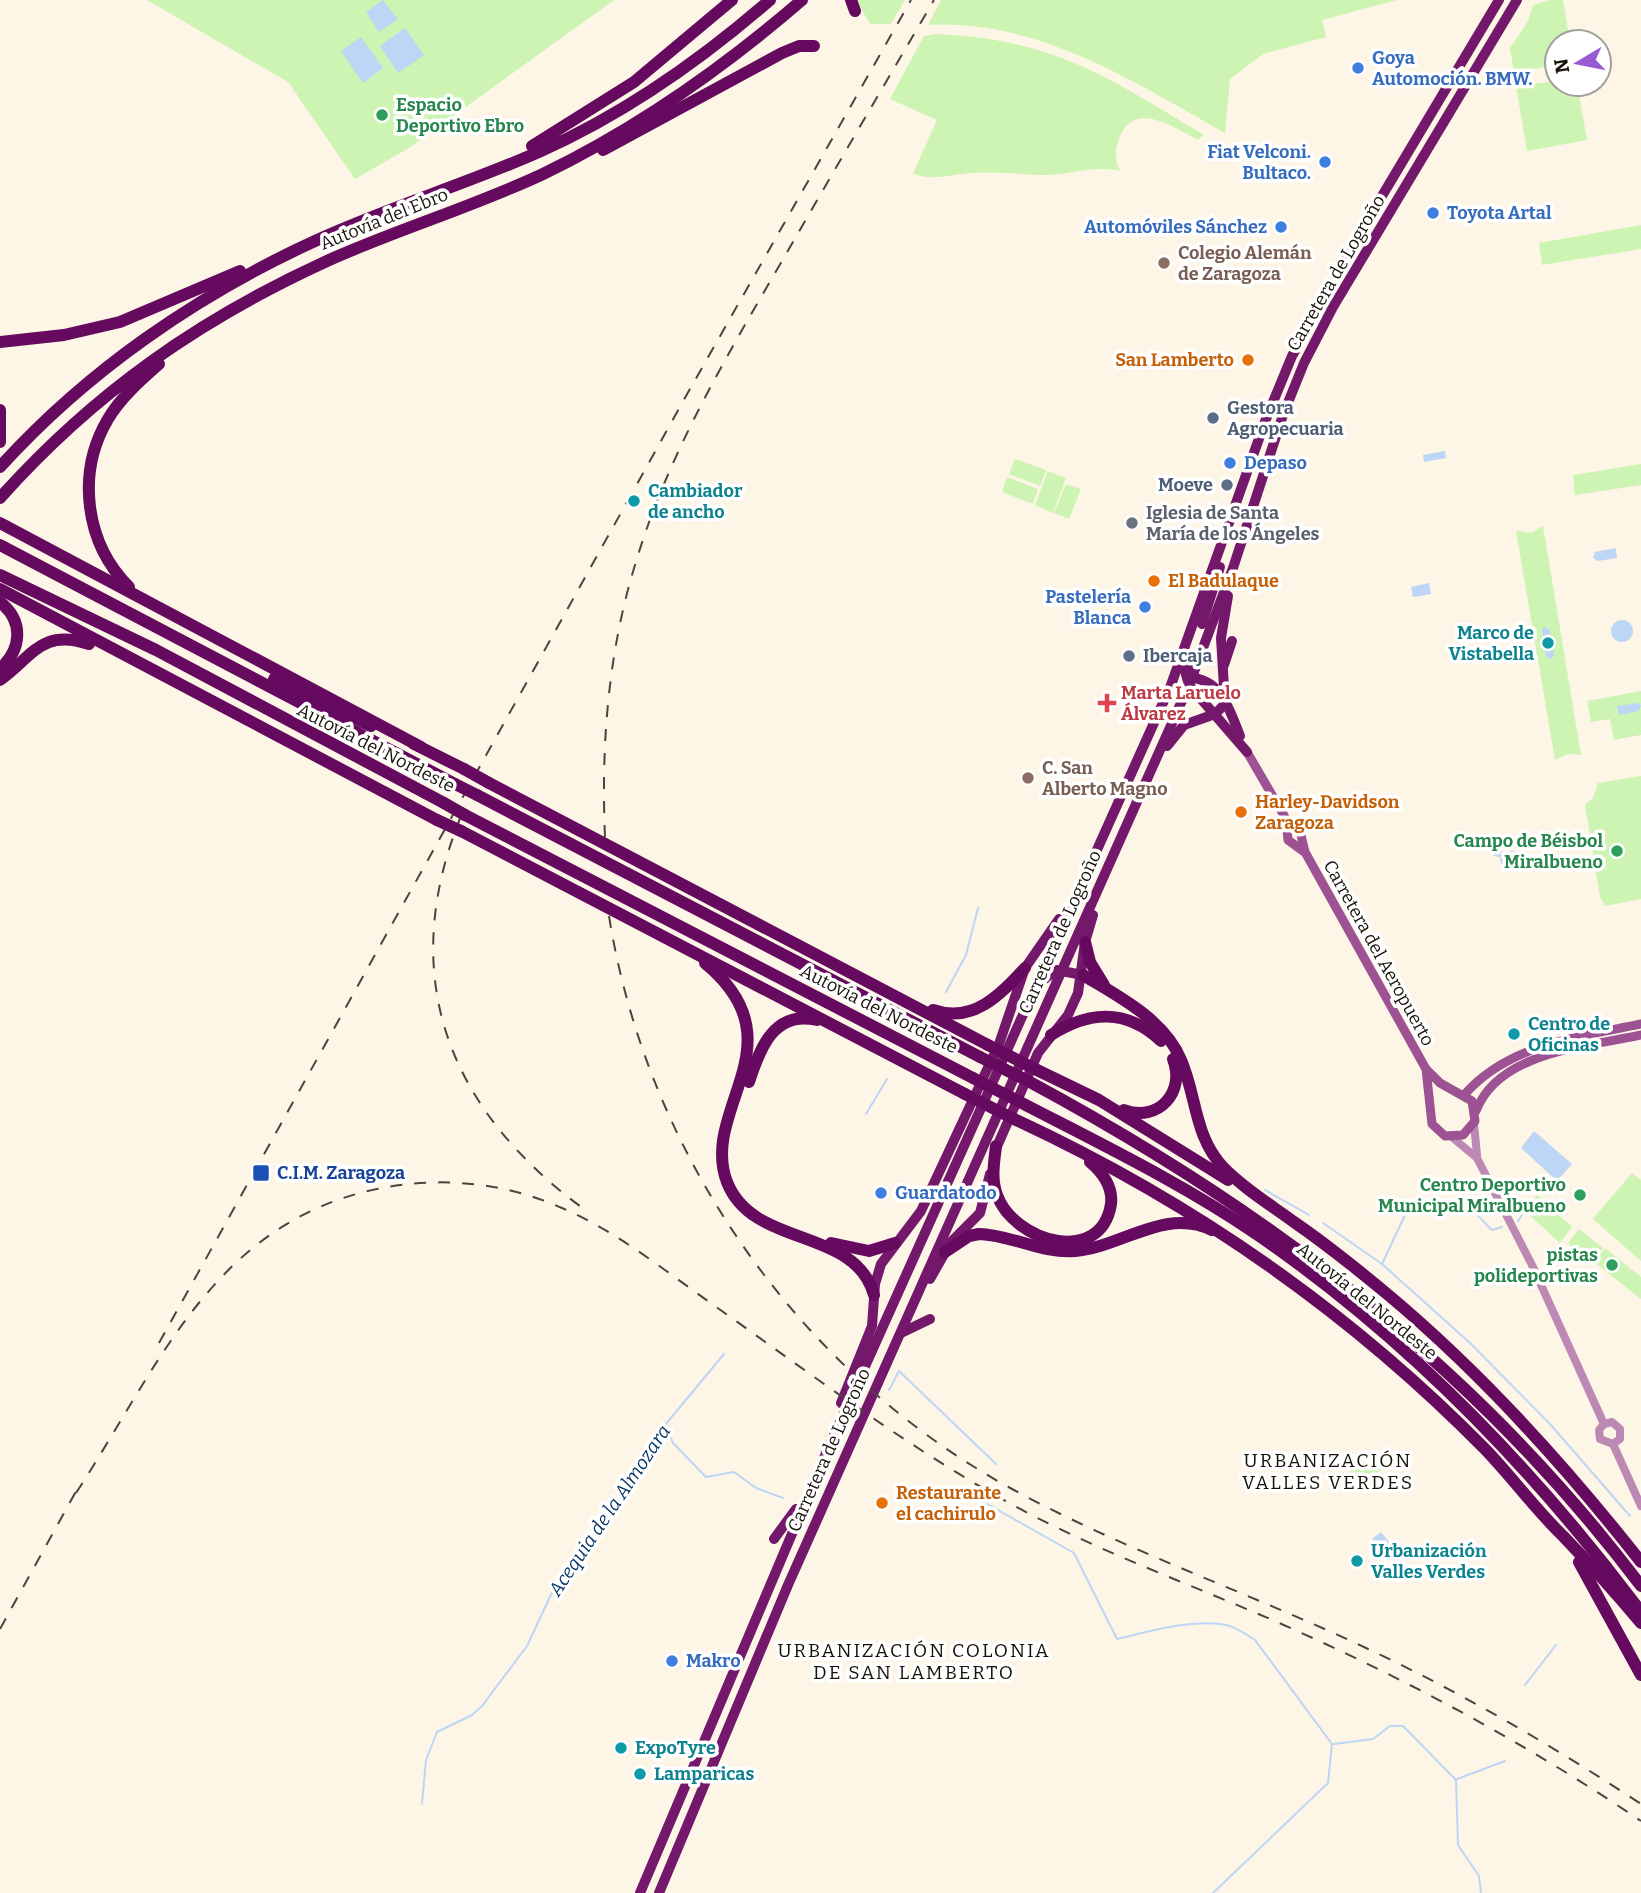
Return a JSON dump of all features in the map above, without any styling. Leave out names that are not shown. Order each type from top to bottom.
[{"type":"highway","points":[[424,196],[539,143],[558,131],[634,82],[732,0]]},
{"type":"highway","name":"Autovía del Ebro","points":[[0,467],[34,429],[108,365],[189,310],[257,270],[379,213],[484,174],[573,134],[647,93],[694,61],[770,0]]},
{"type":"highway","name":"Autovía del Ebro","points":[[0,498],[47,446],[119,384],[173,345],[234,309],[328,261],[541,174],[656,111],[705,78],[802,0]]},
{"type":"highway","name":"Carretera de Logroño","points":[[640,1893],[829,1446],[1171,685],[1266,419],[1298,344],[1499,0]]},
{"type":"highway","name":"Carretera de Logroño","points":[[659,1893],[781,1601],[1156,762],[1233,568],[1283,415],[1318,335],[1517,0]]},
{"type":"highway","points":[[541,174],[587,159],[789,50],[814,46]]},
{"type":"highway","points":[[3,341],[84,331],[137,316],[312,238],[379,213]]},
{"type":"highway","points":[[139,597],[107,561],[92,526],[89,486],[97,444],[108,419],[136,385],[172,353],[234,309]]},
{"type":"highway","points":[[0,410],[0,442]]},
{"type":"highway","points":[[4,525],[489,783],[910,1002],[988,1045],[1033,1076],[1129,1112],[1157,1110],[1166,1103],[1176,1085],[1177,1074],[1171,1053],[1151,1031],[1115,1016],[1083,1018],[1051,1035]]},
{"type":"highway","name":"Autovía del Nordeste","points":[[0,545],[980,1057],[1033,1076],[1324,1266],[1417,1342],[1506,1426],[1565,1491],[1641,1586]]},
{"type":"highway","points":[[1219,554],[1221,570],[1186,666],[1189,681],[1247,752]]},
{"type":"highway","points":[[1233,568],[1221,638],[1222,671],[1226,702],[1247,752]]},
{"type":"highway","name":"Autovía del Nordeste","points":[[0,575],[156,650],[466,815],[1018,1101],[1187,1191],[1259,1236],[1399,1347],[1496,1439],[1554,1502],[1641,1612]]},
{"type":"highway","points":[[0,589],[437,820],[965,1094],[1149,1186],[1236,1241],[1309,1294],[1400,1369],[1486,1449],[1641,1623]]},
{"type":"highway","points":[[0,602],[14,616],[18,634],[13,654],[0,669]]},
{"type":"highway","points":[[0,680],[35,649],[54,639],[76,640],[130,660]]},
{"type":"highway","points":[[1222,671],[1232,641]]},
{"type":"highway","points":[[238,667],[256,670],[346,716],[421,747]]},
{"type":"highway","points":[[1171,685],[1189,681],[1209,682],[1226,702]]},
{"type":"highway","points":[[217,684],[267,725],[307,751]]},
{"type":"highway","points":[[1156,762],[1184,725],[1214,714],[1226,702]]},
{"type":"highway","points":[[899,1335],[930,1319],[914,1301],[923,1292],[945,1252],[980,1213],[996,1146],[1032,1065],[1071,1009],[1083,975],[1085,942],[1098,888]]},
{"type":"highway","points":[[910,1002],[949,1014],[971,1012],[992,1000],[1026,968],[1072,904]]},
{"type":"highway","points":[[655,932],[716,973],[728,986],[741,1011],[747,1039],[745,1067],[723,1149],[724,1172],[732,1192],[746,1211],[760,1221],[835,1252],[854,1263],[868,1279],[874,1295]]},
{"type":"highway","points":[[1085,942],[1093,968],[1111,993]]},
{"type":"highway","points":[[774,1539],[792,1518],[829,1446],[840,1405],[872,1326],[874,1295],[881,1264],[895,1243],[914,1224],[927,1199],[999,1044],[1026,968]]},
{"type":"highway","points":[[1037,985],[1053,971],[1062,969],[1083,975],[1154,1023],[1171,1041],[1182,1062],[1207,1147],[1225,1169],[1387,1294],[1514,1412],[1575,1478],[1641,1562]]},
{"type":"highway","points":[[875,1046],[815,1020],[798,1018],[778,1026],[762,1047],[742,1103],[731,1140],[731,1170],[745,1199],[774,1222],[858,1250],[878,1250],[895,1243]]},
{"type":"highway","points":[[1099,1100],[1271,1205]]},
{"type":"highway","points":[[996,1146],[993,1178],[997,1195],[1007,1214],[1022,1229],[1038,1237],[1062,1242],[1080,1240],[1094,1233],[1105,1220],[1111,1205],[1111,1191],[1104,1175],[1088,1160],[1029,1126]]},
{"type":"highway","points":[[945,1252],[969,1236],[979,1234],[1002,1236],[1045,1248],[1075,1251],[1154,1227],[1181,1223],[1206,1227],[1236,1241]]},
{"type":"highway","points":[[1562,1536],[1591,1581],[1641,1675]]},
{"type":"main road","name":"Carretera del Aeropuerto","points":[[1247,752],[1292,830],[1288,840],[1298,841],[1305,852],[1426,1069],[1435,1079],[1460,1093],[1476,1111],[1474,1124]]},
{"type":"main road","points":[[1431,1107],[1440,1095],[1460,1093],[1498,1066],[1528,1051],[1641,1024]]},
{"type":"main road","points":[[1476,1111],[1491,1087],[1514,1069],[1555,1054],[1641,1035]]},
{"type":"main road","name":"Carretera del Aeropuerto","points":[[1426,1069],[1430,1119],[1434,1128],[1453,1138]]},
{"type":"main road","points":[[1453,1138],[1468,1133],[1474,1124]]},
{"type":"street","name":"Carretera del Aeropuerto","points":[[1474,1124],[1477,1158],[1532,1265],[1604,1424]]},
{"type":"street","name":"Carretera del Aeropuerto","points":[[1453,1138],[1477,1158]]},
{"type":"street","name":"Carretera del Aeropuerto","points":[[1613,1444],[1620,1439],[1620,1429],[1612,1422],[1604,1424],[1599,1430],[1600,1438],[1613,1444],[1641,1506]]},
{"type":"green space","name":"Espacio Deportivo Ebro","points":[[147,0],[614,0],[409,148],[355,179],[288,82]]},
{"type":"green space","points":[[856,0],[905,0],[891,24],[870,24]]},
{"type":"green space","points":[[941,0],[1397,0],[1322,20],[1326,37],[1263,54],[1230,79],[1225,133],[1120,75],[1046,43],[1008,32],[969,26],[928,25]]},
{"type":"green space","points":[[1550,0],[1563,0],[1568,28],[1543,28],[1543,67],[1514,72],[1510,48],[1528,21],[1533,5]]},
{"type":"green space","points":[[935,34],[977,37],[1013,44],[1077,64],[1107,78],[1204,135],[1198,140],[1166,123],[1144,118],[1134,120],[1125,127],[1119,139],[1116,155],[1121,171],[1093,169],[1047,175],[980,173],[919,176],[913,173],[937,120],[890,99],[924,36]]},
{"type":"green space","points":[[1543,83],[1543,98],[1580,98],[1587,140],[1527,151],[1516,86]]},
{"type":"green space","points":[[1641,225],[1641,249],[1542,265],[1539,243]]},
{"type":"green space","points":[[1015,459],[1046,470],[1040,486],[1009,474]]},
{"type":"green space","points":[[1641,464],[1641,485],[1575,495],[1573,475]]},
{"type":"green space","points":[[1048,471],[1066,478],[1053,513],[1035,505]]},
{"type":"green space","points":[[1007,477],[1038,489],[1033,504],[1002,492]]},
{"type":"green space","points":[[1066,484],[1081,489],[1069,519],[1054,513]]},
{"type":"green space","points":[[1543,526],[1581,755],[1568,754],[1555,760],[1516,531],[1531,533]]},
{"type":"green space","points":[[1641,691],[1641,735],[1614,740],[1610,719],[1591,722],[1587,701]]},
{"type":"green space","name":"Campo de Béisbol Miralbueno","points":[[1641,776],[1641,899],[1605,906],[1600,897],[1585,804],[1593,798],[1598,783]]},
{"type":"green space","points":[[1632,1173],[1641,1180],[1641,1261],[1593,1219]]},
{"type":"green space","points":[[1537,1195],[1572,1227],[1560,1243],[1525,1211]]},
{"type":"green space","points":[[1579,1229],[1603,1248],[1592,1262],[1568,1243]]},
{"type":"green space","name":"pistas polideportivas","points":[[1605,1248],[1630,1268],[1627,1273],[1631,1269],[1641,1277],[1641,1299],[1594,1262]]},
{"type":"green space","points":[[1372,1454],[1383,1468],[1356,1489],[1345,1476]]},
{"type":"water","points":[[383,0],[398,19],[379,32],[366,12]]},
{"type":"water","points":[[405,28],[424,55],[398,73],[380,46]]},
{"type":"water","points":[[361,37],[383,68],[363,83],[341,51]]},
{"type":"water","points":[[1445,451],[1446,458],[1424,462],[1423,455]]},
{"type":"water","points":[[1616,548],[1617,558],[1598,561],[1593,558],[1595,552]]},
{"type":"water","points":[[1429,583],[1431,594],[1413,597],[1411,587]]},
{"type":"water","points":[[1622,620],[1630,623],[1633,631],[1630,639],[1622,642],[1614,639],[1611,631],[1614,623]]},
{"type":"water","points":[[1544,627],[1550,630],[1554,655],[1551,659],[1546,657],[1542,630]]},
{"type":"water","points":[[1638,703],[1641,705],[1639,711],[1619,715],[1617,706]]},
{"type":"water","points":[[1518,851],[1519,861],[1501,864],[1500,857],[1493,856],[1496,852]]},
{"type":"water","points":[[1534,1131],[1572,1164],[1557,1181],[1521,1148]]},
{"type":"water","points":[[1381,1532],[1392,1546],[1384,1553],[1372,1539]]},
{"type":"waterway","points":[[946,992],[966,955],[978,908]]},
{"type":"waterway","points":[[866,1114],[887,1079]]},
{"type":"waterway","points":[[1265,1190],[1309,1215]]},
{"type":"waterway","points":[[1382,1264],[1405,1215],[1419,1210],[1460,1205],[1473,1211],[1492,1230],[1502,1227]]},
{"type":"waterway","points":[[1518,1221],[1522,1215]]},
{"type":"waterway","points":[[1323,1223],[1382,1264],[1470,1343],[1550,1424],[1630,1516]]},
{"type":"waterway","name":"Acequia de la Almozara","points":[[422,1804],[426,1760],[437,1732],[472,1715],[482,1706],[527,1646],[555,1586],[643,1467],[655,1437],[724,1354]]},
{"type":"waterway","points":[[889,1390],[899,1371],[996,1464]]},
{"type":"waterway","points":[[666,1427],[673,1443],[706,1477],[734,1472],[756,1488],[783,1498]]},
{"type":"waterway","points":[[975,1497],[1074,1553],[1117,1639],[1168,1627],[1208,1623],[1229,1626],[1255,1640],[1332,1744],[1328,1783],[1213,1893]]},
{"type":"waterway","points":[[1525,1685],[1556,1645]]},
{"type":"waterway","points":[[1334,1744],[1373,1739],[1390,1726],[1403,1726],[1456,1780],[1458,1845],[1479,1876],[1481,1893]]},
{"type":"waterway","points":[[1457,1779],[1505,1761]]},
{"type":"railway","points":[[159,1343],[686,396],[911,0]]},
{"type":"railway","points":[[605,837],[604,768],[608,700],[618,632],[635,565],[663,485],[699,409],[739,335],[934,0]]},
{"type":"railway","points":[[461,816],[442,876],[434,933],[436,987],[448,1038],[470,1086],[501,1131],[540,1173],[588,1212]]},
{"type":"railway","points":[[609,916],[628,1004],[658,1090],[697,1172],[745,1249],[801,1320],[865,1384],[935,1441],[1012,1489],[1099,1532],[1402,1665],[1506,1721],[1641,1804]]},
{"type":"railway","points":[[76,1493],[164,1351],[196,1307],[231,1267],[272,1233],[320,1207],[377,1189],[447,1182],[494,1187],[540,1199],[562,1208],[621,1240],[890,1430],[1002,1499],[1069,1533],[1277,1622],[1418,1689],[1553,1765],[1641,1821]]},
{"type":"railway","points":[[0,1629],[80,1484]]},
{"type":"place","name":"Goya Automoción. BMW.","points":[[1358,68]]},
{"type":"place","name":"Espacio Deportivo Ebro","points":[[382,115]]},
{"type":"place","name":"Fiat Velconi. Bultaco.","points":[[1325,162]]},
{"type":"place","name":"Toyota Artal","points":[[1433,213]]},
{"type":"place","name":"Automóviles Sánchez","points":[[1281,227]]},
{"type":"place","name":"Colegio Alemán de Zaragoza","points":[[1164,263]]},
{"type":"place","name":"San Lamberto","points":[[1248,360]]},
{"type":"place","name":"Gestora Agropecuaria","points":[[1213,418]]},
{"type":"place","name":"Depaso","points":[[1230,463]]},
{"type":"place","name":"Moeve","points":[[1227,485]]},
{"type":"place","name":"Cambiador de ancho","points":[[634,501]]},
{"type":"place","name":"Iglesia de Santa María de los Ángeles","points":[[1132,523]]},
{"type":"place","name":"El Badulaque","points":[[1154,581]]},
{"type":"place","name":"Pastelería Blanca","points":[[1145,607]]},
{"type":"place","name":"Marco de Vistabella","points":[[1548,643]]},
{"type":"place","name":"Ibercaja","points":[[1129,656]]},
{"type":"place","name":"Marta Laruelo Álvarez","points":[[1107,703]]},
{"type":"place","name":"C. San Alberto Magno","points":[[1028,778]]},
{"type":"place","name":"Harley-Davidson Zaragoza","points":[[1241,812]]},
{"type":"place","name":"Campo de Béisbol Miralbueno","points":[[1617,851]]},
{"type":"place","name":"Centro de Oficinas","points":[[1514,1034]]},
{"type":"place","name":"C.I.M. Zaragoza","points":[[261,1173]]},
{"type":"place","name":"Guardatodo","points":[[881,1193]]},
{"type":"place","name":"Centro Deportivo Municipal Miralbueno","points":[[1580,1195]]},
{"type":"place","name":"pistas polideportivas","points":[[1612,1265]]},
{"type":"place","name":"Restaurante el cachirulo","points":[[882,1503]]},
{"type":"place","name":"Urbanización Valles Verdes","points":[[1357,1561]]},
{"type":"place","name":"Makro","points":[[672,1661]]},
{"type":"place","name":"ExpoTyre","points":[[621,1748]]},
{"type":"place","name":"Lamparicas","points":[[640,1774]]},
{"type":"district","name":"URBANIZACIÓN VALLES VERDES","points":[[1328,1471]]},
{"type":"district","name":"URBANIZACIÓN COLONIA DE SAN LAMBERTO","points":[[914,1661]]}]
